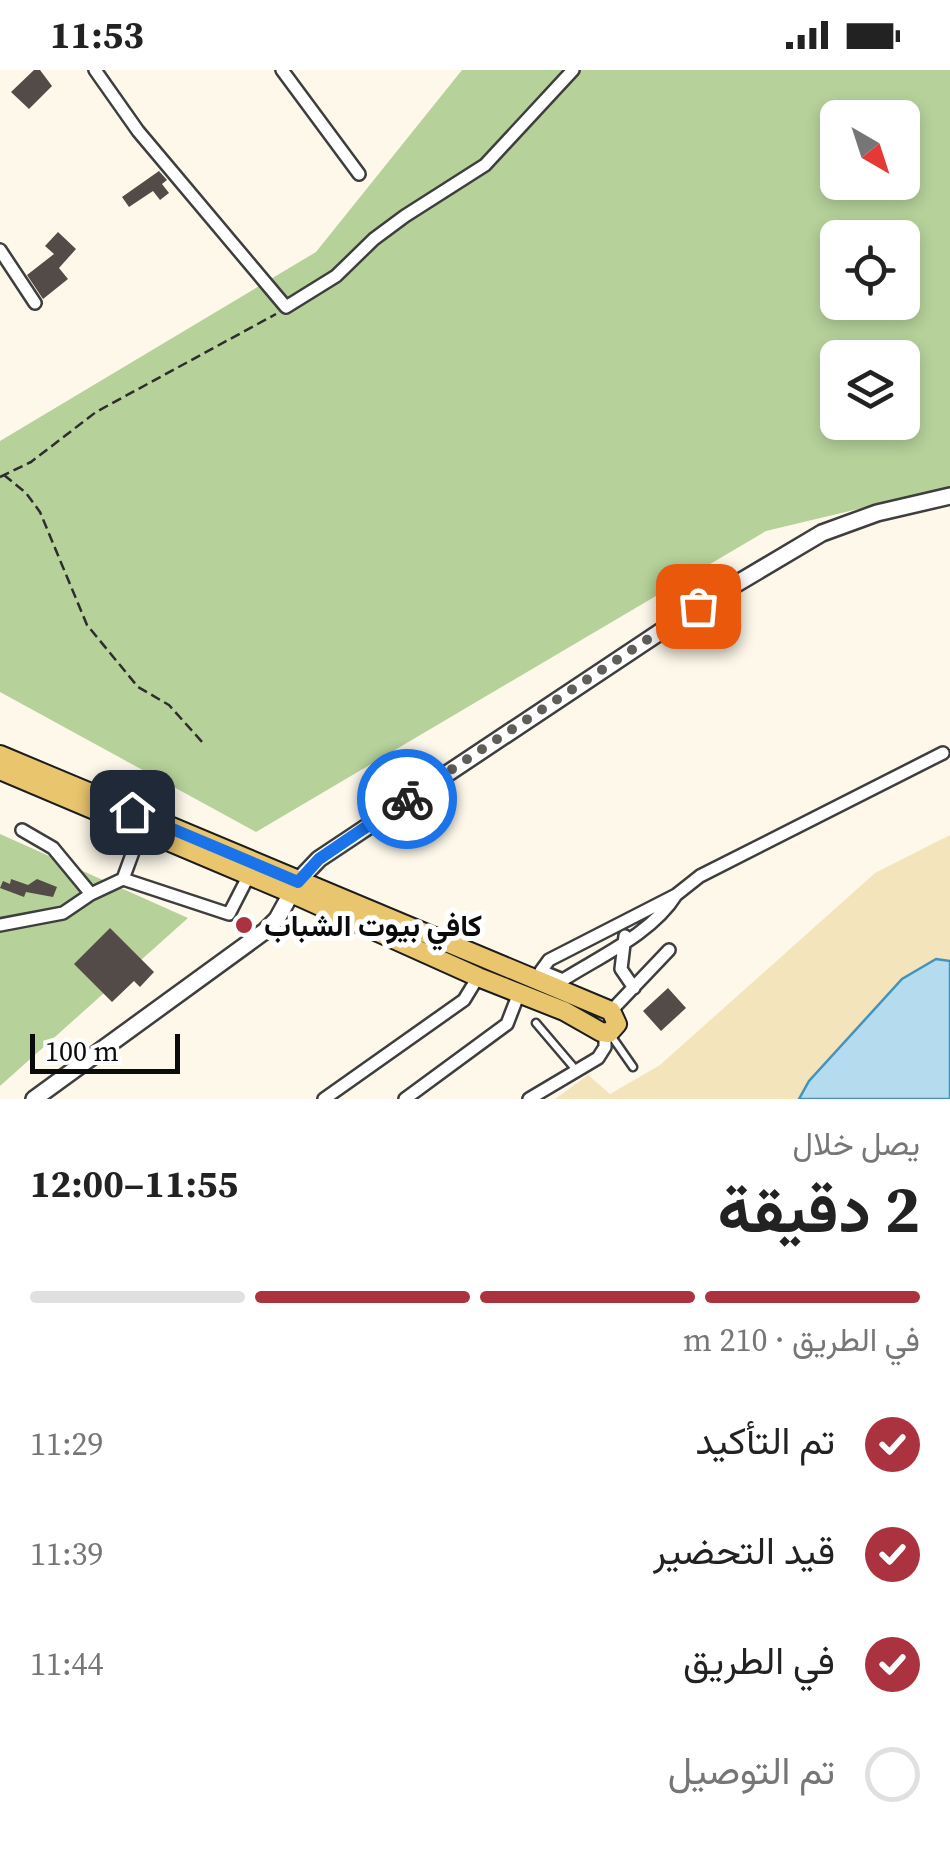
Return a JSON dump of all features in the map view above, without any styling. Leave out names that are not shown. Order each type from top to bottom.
[{"type":"main road","points":[[0,755],[559,1000],[607,1033],[617,1024],[611,1011],[559,1000],[519,993],[478,977],[295,887],[249,876],[0,770]]},
{"type":"street","points":[[95,70],[138,131],[286,307],[336,276],[405,216],[485,165],[573,70]]},
{"type":"street","points":[[282,70],[359,174]]},
{"type":"street","points":[[0,250],[35,304]]},
{"type":"street","points":[[34,1099],[264,931],[278,919],[295,887],[319,859],[416,793],[783,554],[822,533],[877,512],[950,496]]},
{"type":"street","points":[[676,895],[669,907],[626,940],[564,980],[540,971],[549,960],[676,895],[700,876],[942,753]]},
{"type":"street","points":[[22,830],[53,848],[92,894]]},
{"type":"street","points":[[0,924],[63,912],[123,879],[141,830]]},
{"type":"street","points":[[123,879],[229,914],[249,876]]},
{"type":"street","points":[[623,922],[626,940],[621,969],[634,988]]},
{"type":"street","points":[[611,1011],[670,950]]},
{"type":"street","points":[[324,1099],[464,1000],[478,977]]},
{"type":"street","points":[[406,1099],[507,1024],[519,993]]},
{"type":"street","points":[[529,1099],[601,1055],[607,1033]]},
{"type":"street","points":[[345,1084],[350,1099]]},
{"type":"lane","points":[[536,1024],[577,1071]]},
{"type":"lane","points":[[607,1033],[633,1067]]},
{"type":"path","points":[[203,743],[170,705],[138,687],[87,625],[40,512],[26,493],[2,476],[30,462],[96,412],[286,307]]},
{"type":"green space","points":[[462,70],[950,70],[950,487],[766,531],[256,832],[0,692],[0,441],[316,252]]},
{"type":"green space","points":[[0,834],[188,918],[0,1086]]},
{"type":"sand","points":[[950,835],[950,961],[936,959],[809,1081],[799,1099],[555,1099],[588,1075],[610,1094],[660,1065],[875,873]]},
{"type":"water","points":[[936,959],[950,961],[950,1099],[799,1099],[809,1081],[902,979]]},
{"type":"building","points":[[34,70],[40,70],[52,86],[29,109],[11,92]]},
{"type":"building","points":[[159,171],[167,180],[162,184],[169,193],[160,200],[153,191],[129,207],[122,197]]},
{"type":"building","points":[[58,232],[76,249],[59,268],[68,279],[43,299],[27,275],[54,254],[45,246]]},
{"type":"building","points":[[11,879],[28,885],[37,879],[57,887],[53,897],[26,892],[24,897],[0,888],[3,881],[10,884]]},
{"type":"building","points":[[110,928],[154,972],[140,987],[134,981],[112,1002],[74,964]]},
{"type":"building","points":[[668,988],[686,1008],[661,1031],[643,1011]]},
{"type":"way so far","points":[[407,799],[698,606]]},
{"type":"place","name":"كافي بيوت الشباب","points":[[244,925]]},
{"type":"route","points":[[132,812],[298,882],[319,859],[407,799]]}]
